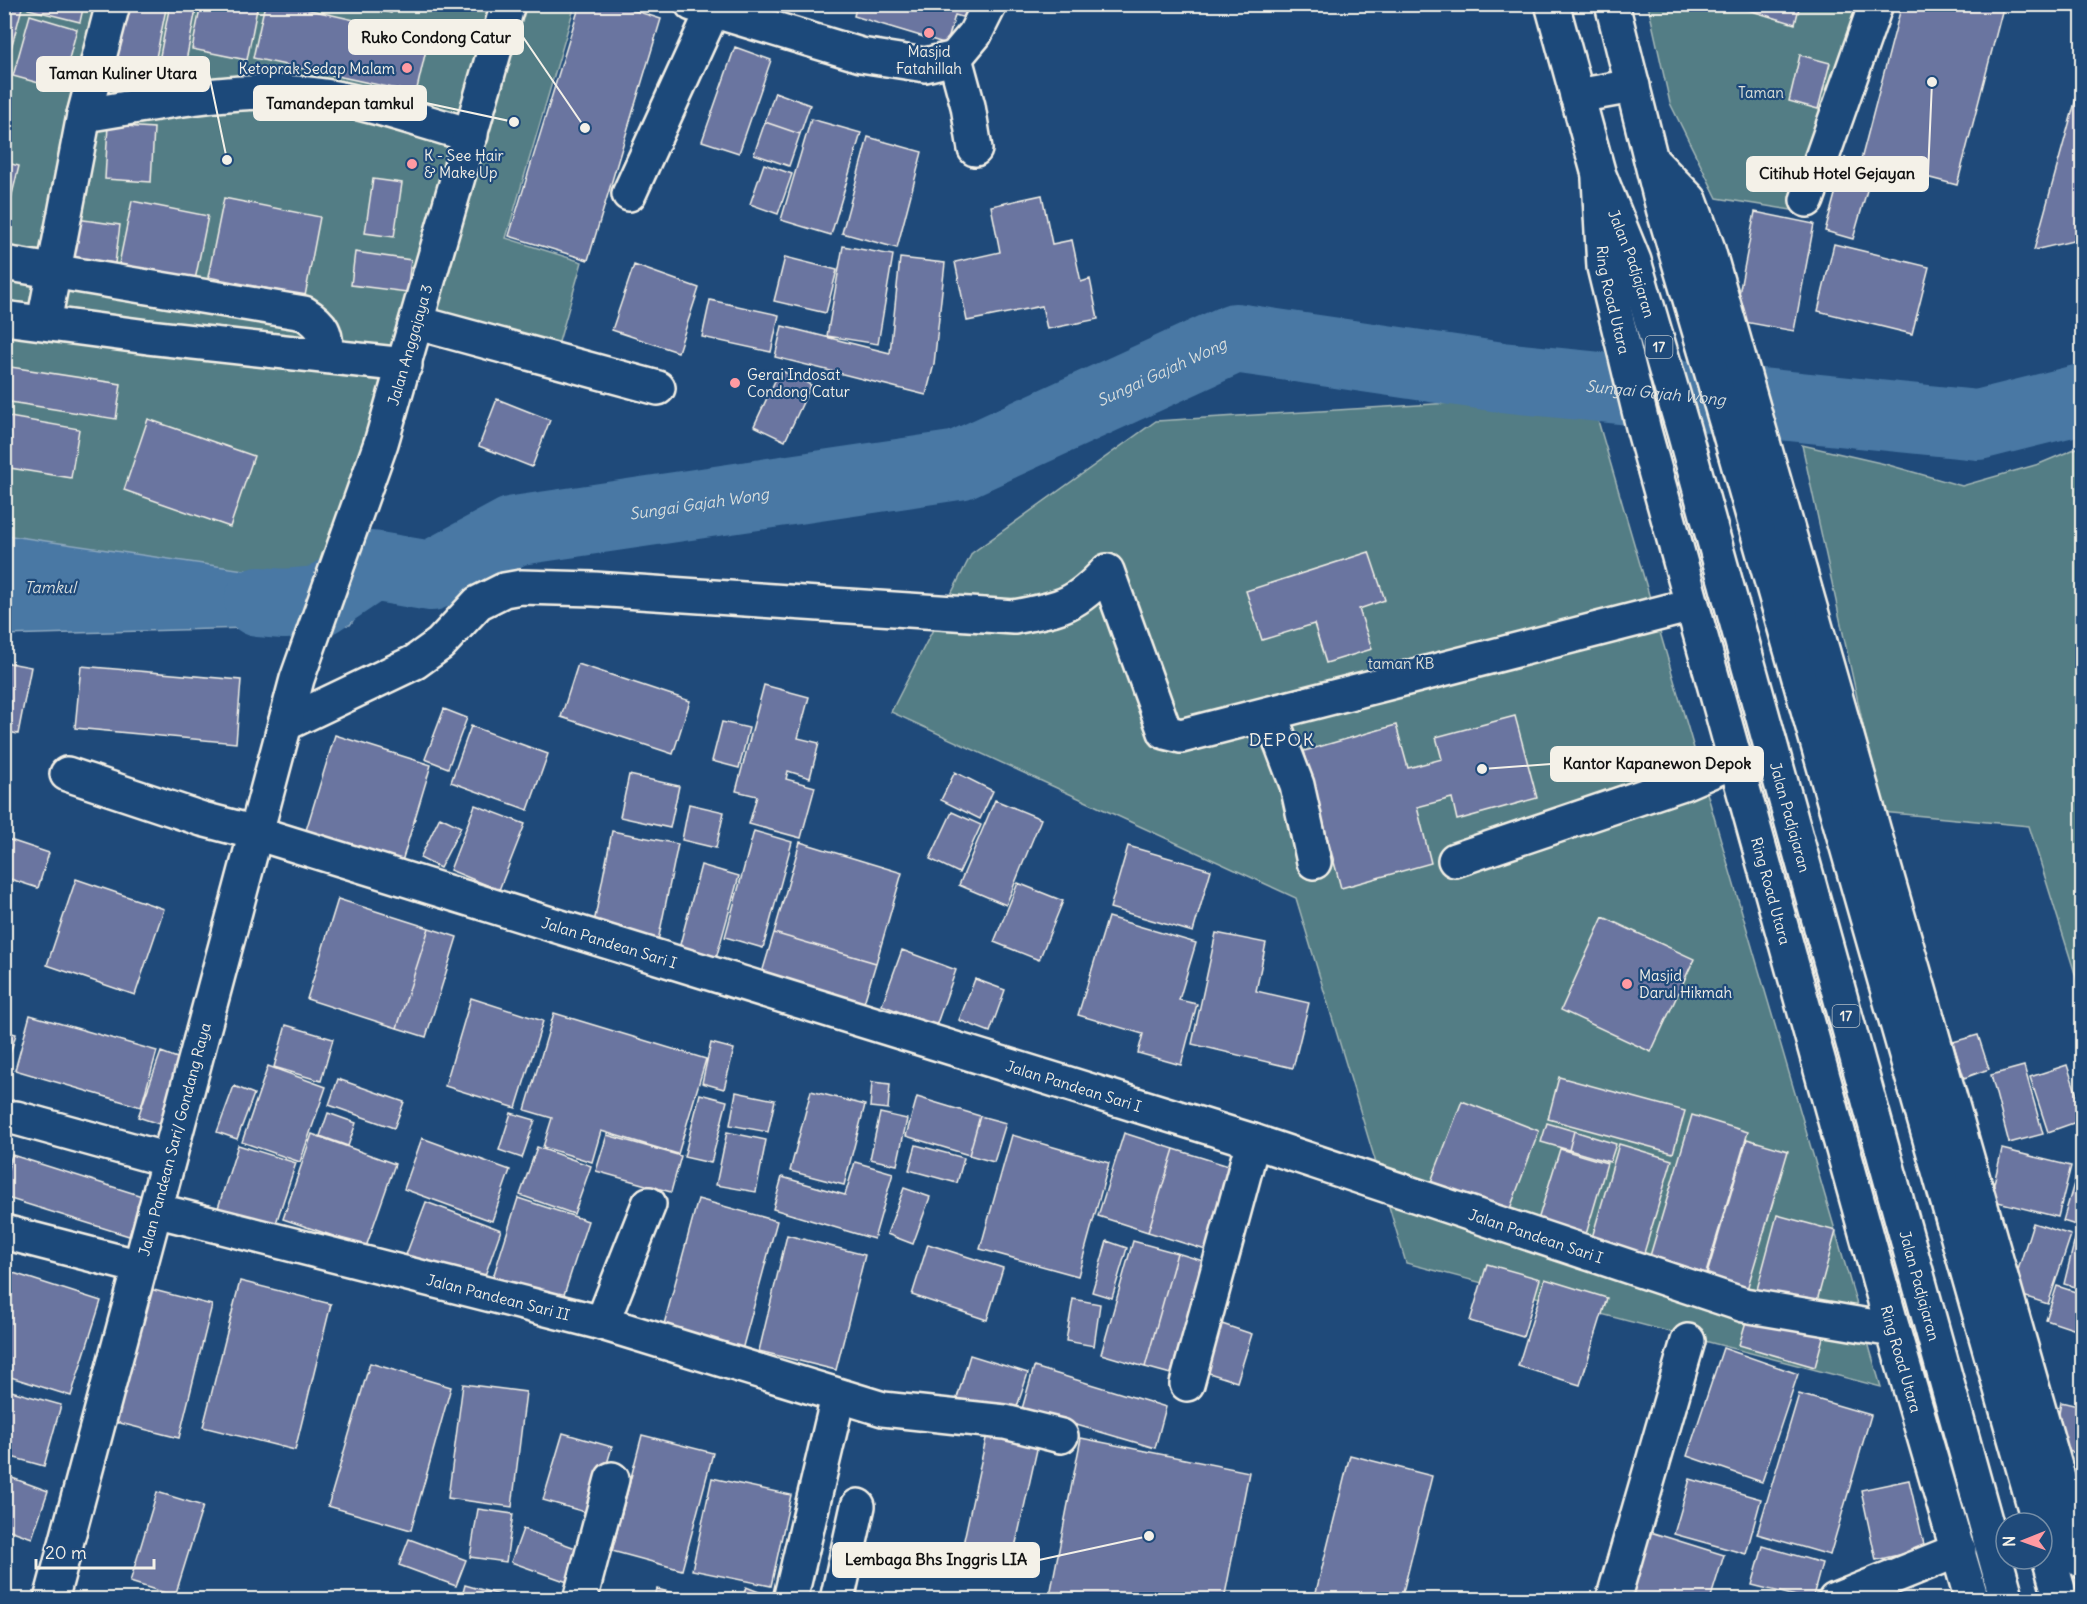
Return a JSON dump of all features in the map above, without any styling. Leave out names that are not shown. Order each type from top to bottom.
[{"type":"main road","points":[[44,322],[84,115],[113,4]]},
{"type":"main road","name":"Jalan Anggajaya 3","points":[[297,679],[381,443],[418,323],[508,4]]},
{"type":"main road","points":[[629,194],[703,7],[861,55],[925,65],[956,58],[975,34],[990,4]]},
{"type":"main road","name":"Jalan Padjajaran","points":[[1552,4],[1599,175],[1619,264],[1684,432],[2007,1599]]},
{"type":"main road","points":[[1612,4],[1678,263],[1743,422]]},
{"type":"main road","points":[[1807,200],[1876,4]]},
{"type":"main road","points":[[956,58],[975,150]]},
{"type":"main road","points":[[1577,96],[1633,86]]},
{"type":"main road","points":[[84,115],[200,96],[296,93],[330,97],[471,135]]},
{"type":"main road","points":[[1653,162],[1690,200],[1707,246],[1743,422],[2062,1510],[2082,1561]]},
{"type":"main road","points":[[4,263],[54,269],[304,314],[320,322],[327,339],[325,355]]},
{"type":"main road","name":"Ring Road Utara","points":[[1619,264],[1644,431],[1893,1330],[1972,1599]]},
{"type":"main road","points":[[4,318],[147,337],[405,365]]},
{"type":"main road","points":[[418,323],[658,388]]},
{"type":"main road","points":[[285,724],[415,662],[440,644],[478,603],[504,590],[521,587],[594,589],[1014,616],[1062,607],[1089,590],[1107,571],[1165,732],[1182,736],[1692,605]]},
{"type":"main road","name":"Jalan Pandean Sari/ Gondang Raya","points":[[51,1599],[297,679]]},
{"type":"main road","points":[[1270,714],[1297,785],[1314,862]]},
{"type":"main road","points":[[1455,860],[1683,783],[1734,761]]},
{"type":"main road","name":"Jalan Pandean Sari I","points":[[67,774],[202,819],[256,833],[1253,1141],[1744,1305],[1893,1330]]},
{"type":"main road","points":[[16,1118],[168,1160]]},
{"type":"main road","points":[[1187,1384],[1253,1141]]},
{"type":"main road","points":[[602,1323],[649,1204]]},
{"type":"main road","name":"Jalan Pandean Sari II","points":[[155,1210],[602,1323],[883,1409],[1005,1422],[1061,1436]]},
{"type":"main road","points":[[4,1232],[140,1267]]},
{"type":"main road","points":[[1613,1599],[1688,1341]]},
{"type":"main road","points":[[790,1599],[838,1397]]},
{"type":"main road","points":[[580,1599],[612,1479]]},
{"type":"main road","points":[[837,1599],[858,1506]]},
{"type":"main road","points":[[1835,1599],[1959,1550]]},
{"type":"main road","points":[[2053,1571],[2061,1599]]},
{"type":"green space","points":[[5,5],[494,5],[396,351],[5,315]]},
{"type":"green space","points":[[519,5],[575,5],[506,238],[582,262],[550,373],[427,339]]},
{"type":"green space","name":"Taman","points":[[1648,5],[1876,5],[1816,214],[1717,198],[1670,103]]},
{"type":"green space","points":[[5,321],[396,372],[320,601],[5,549]]},
{"type":"green space","name":"taman KB","points":[[1533,398],[1594,407],[1881,1387],[1406,1263],[1296,898],[891,712],[972,553],[1156,421]]},
{"type":"green space","points":[[1802,445],[1885,464],[1962,486],[2039,464],[2082,446],[2082,996],[2029,826],[1882,812]]},
{"type":"water","name":"Tamkul","points":[[5,535],[375,589],[350,625],[5,635]]},
{"type":"building","points":[[4,4],[23,4],[9,56],[4,55]]},
{"type":"building","points":[[29,4],[84,4],[80,22],[28,9]]},
{"type":"building","points":[[122,4],[167,4],[148,97],[105,88]]},
{"type":"building","points":[[170,4],[197,4],[185,66],[159,61]]},
{"type":"building","points":[[201,4],[258,4],[247,60],[192,49]]},
{"type":"building","points":[[265,4],[284,4],[429,37],[416,93],[253,58]]},
{"type":"building","points":[[358,4],[393,4],[391,13]]},
{"type":"building","points":[[580,4],[614,4],[661,19],[588,260],[509,236]]},
{"type":"building","name":"Masjid Fatahillah","points":[[857,4],[981,4],[976,21],[955,15],[947,44],[854,16]]},
{"type":"building","points":[[1746,4],[1800,4],[1795,24],[1745,9]]},
{"type":"building","points":[[1902,4],[2004,4],[1957,185],[1861,160]]},
{"type":"building","points":[[30,15],[77,29],[61,89],[13,76]]},
{"type":"building","points":[[735,47],[771,60],[739,153],[702,141]]},
{"type":"building","points":[[1800,55],[1830,63],[1818,109],[1789,101]]},
{"type":"building","points":[[4,58],[8,59],[4,76]]},
{"type":"building","points":[[2082,77],[2082,239],[2034,250]]},
{"type":"building","points":[[775,92],[810,105],[800,134],[765,122]]},
{"type":"building","points":[[811,119],[861,133],[831,235],[781,220]]},
{"type":"building","points":[[765,122],[800,134],[789,166],[754,154]]},
{"type":"building","points":[[108,125],[154,128],[151,182],[105,179]]},
{"type":"building","points":[[868,137],[922,152],[897,248],[842,233]]},
{"type":"building","points":[[1845,158],[1874,166],[1853,239],[1825,231]]},
{"type":"building","points":[[4,162],[19,166],[4,227]]},
{"type":"building","points":[[764,164],[792,174],[778,214],[750,204]]},
{"type":"building","points":[[373,179],[402,183],[394,237],[365,233]]},
{"type":"building","points":[[1042,195],[1052,244],[1072,240],[1081,282],[1090,279],[1098,319],[1047,329],[1042,306],[967,321],[955,262],[1000,252],[991,206]]},
{"type":"building","points":[[224,198],[320,217],[305,296],[208,277]]},
{"type":"building","points":[[132,201],[208,216],[195,280],[119,264]]},
{"type":"building","points":[[1755,212],[1814,224],[1794,331],[1734,320]]},
{"type":"building","points":[[69,218],[120,225],[115,263],[64,256]]},
{"type":"building","points":[[1834,244],[1929,267],[1912,334],[1818,311]]},
{"type":"building","points":[[843,246],[893,255],[878,344],[827,336]]},
{"type":"building","points":[[355,252],[411,260],[407,292],[351,285]]},
{"type":"building","points":[[785,257],[837,270],[826,313],[774,301]]},
{"type":"building","points":[[900,258],[945,263],[934,364],[926,395],[775,357],[782,326],[890,353]]},
{"type":"building","points":[[634,265],[699,288],[678,352],[612,330]]},
{"type":"building","points":[[710,300],[779,315],[771,352],[702,337]]},
{"type":"building","points":[[4,366],[121,384],[116,419],[4,401]]},
{"type":"building","points":[[780,370],[811,385],[785,441],[754,426]]},
{"type":"building","points":[[497,399],[550,420],[532,467],[479,446]]},
{"type":"building","points":[[4,416],[79,429],[71,478],[4,467]]},
{"type":"building","points":[[148,419],[254,456],[230,527],[124,490]]},
{"type":"building","points":[[1369,552],[1385,600],[1359,609],[1372,649],[1326,663],[1314,624],[1262,640],[1246,591]]},
{"type":"building","points":[[4,662],[31,667],[18,734],[4,731]]},
{"type":"building","points":[[578,664],[690,701],[673,754],[561,717]]},
{"type":"building","points":[[81,666],[241,680],[236,743],[75,728]]},
{"type":"building","points":[[764,685],[809,697],[798,738],[819,743],[810,778],[788,771],[786,779],[815,787],[801,838],[749,824],[757,796],[736,791]]},
{"type":"building","points":[[444,709],[467,718],[448,768],[425,759]]},
{"type":"building","points":[[1515,716],[1537,798],[1457,820],[1452,798],[1417,807],[1431,863],[1341,888],[1304,751],[1396,725],[1408,768],[1442,759],[1436,737]]},
{"type":"building","points":[[722,722],[749,728],[739,768],[712,761]]},
{"type":"building","points":[[471,726],[548,754],[528,810],[451,782]]},
{"type":"building","points":[[335,735],[431,765],[400,868],[304,837]]},
{"type":"building","points":[[955,772],[993,791],[980,819],[941,800]]},
{"type":"building","points":[[629,775],[679,786],[670,828],[620,817]]},
{"type":"building","points":[[995,800],[1041,819],[1006,905],[959,885]]},
{"type":"building","points":[[689,804],[724,812],[716,848],[682,840]]},
{"type":"building","points":[[475,805],[525,824],[499,890],[450,870]]},
{"type":"building","points":[[952,812],[981,825],[959,873],[930,859]]},
{"type":"building","points":[[440,817],[461,827],[440,868],[420,858]]},
{"type":"building","points":[[612,831],[678,844],[658,941],[593,928]]},
{"type":"building","points":[[754,831],[792,842],[763,948],[725,937]]},
{"type":"building","points":[[4,838],[49,853],[38,888],[4,877]]},
{"type":"building","points":[[800,842],[902,873],[876,963],[774,933]]},
{"type":"building","points":[[1128,846],[1211,870],[1193,932],[1110,908]]},
{"type":"building","points":[[701,865],[739,876],[715,962],[678,952]]},
{"type":"building","points":[[76,879],[164,909],[135,995],[47,965]]},
{"type":"building","points":[[1018,883],[1063,901],[1039,960],[994,942]]},
{"type":"building","points":[[338,899],[429,928],[397,1028],[307,999]]},
{"type":"building","points":[[1108,917],[1196,943],[1179,1000],[1197,1004],[1181,1065],[1138,1053],[1143,1034],[1078,1015]]},
{"type":"building","name":"Masjid Darul Hikmah","points":[[1603,917],[1694,959],[1651,1052],[1561,1010]]},
{"type":"building","points":[[429,928],[457,937],[426,1037],[397,1028]]},
{"type":"building","points":[[774,933],[876,963],[863,1006],[761,976]]},
{"type":"building","points":[[1216,933],[1266,943],[1256,991],[1309,1003],[1293,1068],[1192,1044]]},
{"type":"building","points":[[902,950],[956,970],[936,1026],[882,1005]]},
{"type":"building","points":[[975,979],[1005,990],[990,1032],[959,1020]]},
{"type":"building","points":[[471,998],[543,1021],[516,1108],[445,1086]]},
{"type":"building","points":[[554,1013],[706,1059],[678,1154],[601,1131],[592,1162],[543,1147],[552,1118],[525,1110]]},
{"type":"building","points":[[30,1015],[157,1051],[141,1107],[15,1070]]},
{"type":"building","points":[[286,1025],[333,1039],[321,1081],[274,1067]]},
{"type":"building","points":[[4,1031],[16,1034],[4,1074]]},
{"type":"building","points":[[1978,1035],[1989,1069],[1964,1078],[1953,1042]]},
{"type":"building","points":[[711,1043],[734,1049],[724,1089],[702,1083]]},
{"type":"building","points":[[161,1052],[188,1062],[171,1128],[138,1117]]},
{"type":"building","points":[[2067,1065],[2082,1110],[2082,1120],[2048,1132],[2030,1077]]},
{"type":"building","points":[[268,1066],[326,1087],[300,1162],[242,1142]]},
{"type":"building","points":[[2024,1066],[2043,1134],[2009,1143],[1991,1075]]},
{"type":"building","points":[[1559,1077],[1685,1111],[1673,1153],[1548,1119]]},
{"type":"building","points":[[338,1079],[404,1102],[394,1128],[329,1105]]},
{"type":"building","points":[[872,1082],[890,1084],[888,1109],[870,1107]]},
{"type":"building","points":[[234,1086],[254,1094],[237,1139],[217,1132]]},
{"type":"building","points":[[811,1091],[865,1105],[844,1185],[790,1171]]},
{"type":"building","points":[[736,1092],[775,1100],[768,1132],[730,1125]]},
{"type":"building","points":[[700,1094],[727,1101],[711,1163],[684,1157]]},
{"type":"building","points":[[917,1097],[980,1116],[969,1155],[906,1136]]},
{"type":"building","points":[[1462,1101],[1539,1131],[1505,1222],[1427,1192]]},
{"type":"building","points":[[328,1113],[356,1123],[348,1146],[320,1136]]},
{"type":"building","points":[[511,1113],[535,1120],[522,1158],[499,1150]]},
{"type":"building","points":[[880,1113],[907,1119],[897,1165],[870,1159]]},
{"type":"building","points":[[1692,1115],[1748,1132],[1706,1273],[1650,1256]]},
{"type":"building","points":[[980,1116],[1006,1123],[994,1162],[969,1155]]},
{"type":"building","points":[[1547,1123],[1574,1131],[1569,1150],[1541,1142]]},
{"type":"building","points":[[1574,1131],[1616,1144],[1610,1162],[1569,1150]]},
{"type":"building","points":[[727,1132],[766,1140],[756,1192],[716,1185]]},
{"type":"building","points":[[1124,1133],[1174,1149],[1148,1232],[1098,1216]]},
{"type":"building","points":[[312,1134],[395,1164],[366,1247],[283,1219]]},
{"type":"building","points":[[607,1135],[681,1156],[671,1192],[596,1171]]},
{"type":"building","points":[[1012,1135],[1109,1163],[1078,1276],[980,1249]]},
{"type":"building","points":[[422,1138],[510,1170],[492,1221],[404,1189]]},
{"type":"building","points":[[1747,1139],[1788,1151],[1746,1293],[1705,1281]]},
{"type":"building","points":[[1619,1144],[1672,1160],[1641,1263],[1589,1248]]},
{"type":"building","points":[[238,1145],[296,1163],[274,1229],[217,1211]]},
{"type":"building","points":[[916,1145],[964,1158],[957,1183],[909,1170]]},
{"type":"building","points":[[537,1147],[591,1166],[574,1214],[520,1195]]},
{"type":"building","points":[[1174,1149],[1235,1168],[1209,1251],[1148,1232]]},
{"type":"building","points":[[1560,1149],[1607,1163],[1582,1248],[1534,1233]]},
{"type":"building","points":[[2002,1149],[2071,1166],[2058,1217],[1990,1200]]},
{"type":"building","points":[[12,1155],[142,1196],[129,1236],[4,1197],[4,1181]]},
{"type":"building","points":[[2082,1156],[2082,1227],[2063,1221]]},
{"type":"building","points":[[855,1162],[893,1173],[874,1239],[773,1209],[782,1177],[845,1195]]},
{"type":"building","points":[[904,1188],[930,1197],[913,1244],[887,1234]]},
{"type":"building","points":[[518,1198],[588,1221],[559,1310],[490,1287]]},
{"type":"building","points":[[698,1199],[777,1221],[739,1361],[660,1339]]},
{"type":"building","points":[[426,1202],[501,1230],[482,1284],[406,1255]]},
{"type":"building","points":[[1777,1215],[1836,1231],[1814,1312],[1755,1297]]},
{"type":"building","points":[[2033,1223],[2071,1235],[2048,1304],[2011,1292]]},
{"type":"building","points":[[787,1235],[865,1255],[836,1370],[759,1351]]},
{"type":"building","points":[[2075,1239],[2082,1241],[2082,1289],[2064,1284]]},
{"type":"building","points":[[1107,1241],[1127,1248],[1112,1298],[1092,1292]]},
{"type":"building","points":[[1133,1241],[1177,1253],[1145,1367],[1101,1354]]},
{"type":"building","points":[[928,1244],[1003,1268],[987,1320],[912,1295]]},
{"type":"building","points":[[1177,1253],[1203,1261],[1171,1374],[1145,1367]]},
{"type":"building","points":[[1487,1264],[1540,1279],[1523,1337],[1470,1321]]},
{"type":"building","points":[[4,1270],[101,1301],[71,1396],[4,1375]]},
{"type":"building","points":[[1545,1279],[1607,1298],[1580,1385],[1518,1366]]},
{"type":"building","points":[[240,1281],[331,1304],[295,1450],[203,1427]]},
{"type":"building","points":[[2057,1286],[2082,1294],[2082,1332],[2046,1320]]},
{"type":"building","points":[[146,1288],[212,1305],[179,1438],[112,1421]]},
{"type":"building","points":[[1073,1299],[1100,1304],[1094,1346],[1066,1341]]},
{"type":"building","points":[[1750,1308],[1825,1330],[1815,1367],[1739,1345]]},
{"type":"building","points":[[1222,1324],[1252,1334],[1237,1382],[1206,1372]]},
{"type":"building","points":[[1723,1348],[1798,1374],[1762,1482],[1687,1456]]},
{"type":"building","points":[[970,1355],[1028,1373],[1014,1416],[957,1398]]},
{"type":"building","points":[[370,1363],[451,1387],[411,1530],[328,1506]]},
{"type":"building","points":[[1034,1367],[1166,1407],[1155,1448],[1022,1409]]},
{"type":"building","points":[[463,1384],[526,1392],[512,1507],[448,1498]]},
{"type":"building","points":[[4,1389],[61,1405],[44,1466],[4,1455]]},
{"type":"building","points":[[1799,1394],[1871,1415],[1830,1555],[1757,1534]]},
{"type":"building","points":[[2061,1402],[2082,1407],[2082,1454],[2053,1448]]},
{"type":"building","points":[[563,1433],[612,1447],[592,1514],[543,1500]]},
{"type":"building","points":[[987,1434],[1038,1445],[1012,1561],[962,1549]]},
{"type":"building","points":[[642,1435],[713,1453],[682,1570],[612,1551]]},
{"type":"building","points":[[1081,1438],[1249,1472],[1224,1600],[1049,1600]]},
{"type":"building","points":[[1350,1455],[1432,1476],[1401,1600],[1314,1600]]},
{"type":"building","points":[[4,1475],[48,1491],[32,1538],[4,1528]]},
{"type":"building","points":[[712,1478],[791,1495],[771,1586],[692,1570]]},
{"type":"building","points":[[1690,1479],[1761,1499],[1746,1554],[1674,1534]]},
{"type":"building","points":[[1909,1480],[1925,1549],[1876,1560],[1861,1490]]},
{"type":"building","points":[[157,1492],[203,1506],[175,1596],[130,1582]]},
{"type":"building","points":[[478,1509],[513,1514],[506,1562],[470,1557]]},
{"type":"building","points":[[523,1529],[584,1551],[573,1584],[511,1562]]},
{"type":"building","points":[[1647,1531],[1724,1555],[1710,1600],[1625,1600]]},
{"type":"building","points":[[409,1539],[466,1560],[456,1586],[399,1565]]},
{"type":"building","points":[[1763,1546],[1822,1563],[1812,1600],[1752,1585]]},
{"type":"building","points":[[465,1585],[518,1600],[461,1600]]},
{"type":"building","points":[[746,1587],[780,1600],[742,1600]]},
{"type":"building","points":[[657,1589],[701,1600],[654,1600]]},
{"type":"waterway","name":"Sungai Gajah Wong","points":[[259,602],[284,604],[320,601],[372,566],[431,576],[514,531],[959,465],[1235,338],[1501,377],[1978,425],[2082,399]]},
{"type":"place","name":"Masjid Fatahillah","points":[[929,33]]},
{"type":"place","name":"Ketoprak Sedap Malam","points":[[407,68]]},
{"type":"place","name":"Citihub Hotel Gejayan","points":[[1932,82]]},
{"type":"place","name":"Tamandepan tamkul","points":[[514,122]]},
{"type":"place","name":"Ruko Condong Catur","points":[[585,128]]},
{"type":"place","name":"Taman Kuliner Utara","points":[[227,160]]},
{"type":"place","name":"K - See Hair & Make Up","points":[[412,164]]},
{"type":"place","name":"Gerai Indosat Condong Catur","points":[[735,383]]},
{"type":"place","name":"Kantor Kapanewon Depok","points":[[1482,769]]},
{"type":"place","name":"Masjid Darul Hikmah","points":[[1627,984]]},
{"type":"place","name":"Lembaga Bhs Inggris LIA","points":[[1149,1536]]},
{"type":"district","name":"DEPOK","points":[[1282,739]]}]
